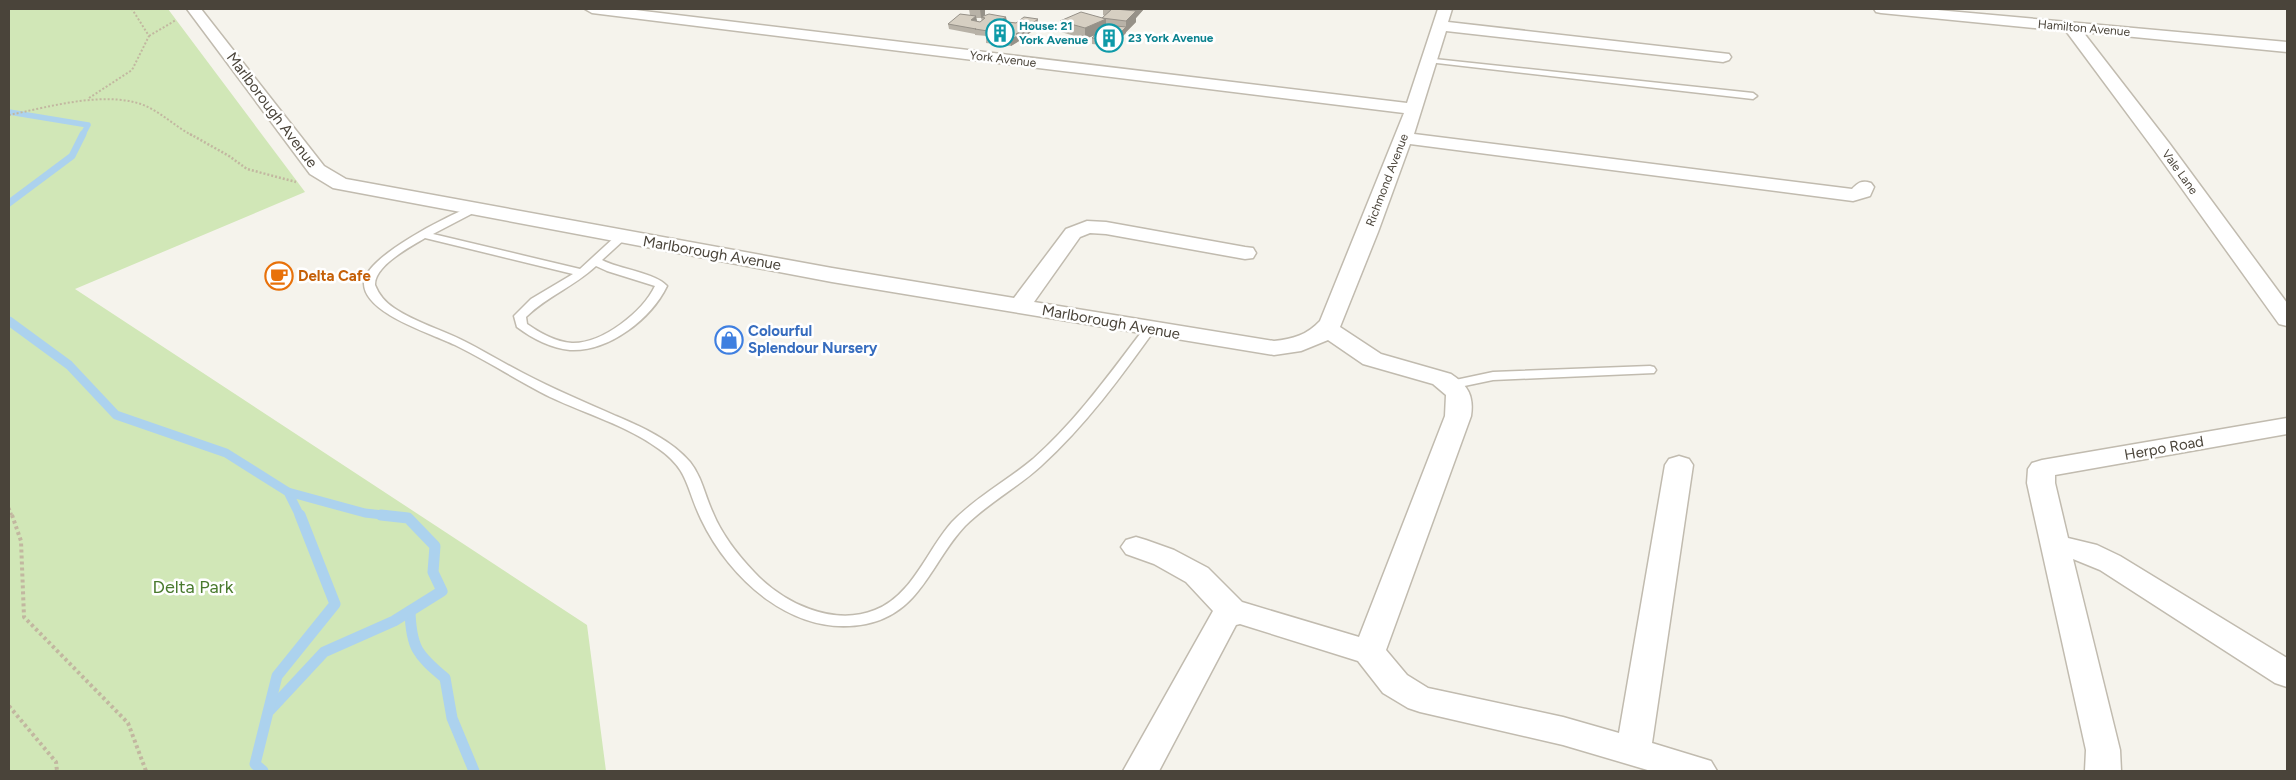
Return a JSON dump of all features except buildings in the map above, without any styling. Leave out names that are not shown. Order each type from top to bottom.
[{"type":"street","name":"Marlborough Avenue","points":[[194,9],[317,170],[340,184],[832,275],[1261,347],[1282,348],[1319,334]]},
{"type":"street","name":"York Avenue","points":[[592,9],[1414,109]]},
{"type":"street","name":"Richmond Avenue","points":[[1319,334],[1368,232],[1414,109],[1445,9]]},
{"type":"street","name":"Hamilton Avenue","points":[[1881,9],[2287,47]]},
{"type":"street","points":[[1440,26],[1724,57]]},
{"type":"street","name":"Vale Lane","points":[[2071,27],[2162,147],[2287,319]]},
{"type":"street","points":[[1403,138],[1853,195],[1862,192],[1864,187]]},
{"type":"street","points":[[1019,306],[1073,233],[1083,228],[1106,228],[1244,253]]},
{"type":"street","points":[[1319,334],[1373,359],[1427,374],[1450,385],[1458,393],[1460,404],[1458,416],[1369,652]]},
{"type":"street","name":"Herpo Road","points":[[2055,545],[2041,483],[2042,469],[2287,426]]},
{"type":"street","points":[[1633,752],[1679,465]]},
{"type":"street","points":[[2103,771],[2103,750],[2055,545],[2086,552],[2110,563],[2287,674]]},
{"type":"street","points":[[1136,548],[1164,557],[1197,575],[1234,613]]},
{"type":"street","points":[[1141,771],[1225,617],[1234,613],[1258,617],[1369,652],[1395,684],[1420,699],[1563,731],[1699,771]]},
{"type":"lane","points":[[1428,60],[1752,96]]},
{"type":"lane","points":[[472,209],[424,235],[377,266],[370,275],[368,282],[383,305],[465,346],[510,372],[649,436],[686,466],[710,522],[737,564],[770,594],[789,607],[807,615],[832,620],[855,620],[876,615],[893,608],[904,600],[945,540],[957,526],[979,505],[1037,463],[1090,409],[1150,328]]},
{"type":"lane","points":[[424,235],[582,273]]},
{"type":"lane","points":[[595,261],[611,269],[657,282],[661,286],[658,294],[633,321],[608,336],[580,346],[561,345],[531,333],[521,326],[520,316],[535,302],[582,273],[621,236]]},
{"type":"lane","points":[[1450,385],[1493,376],[1650,370]]},
{"type":"path","points":[[132,9],[149,36]]},
{"type":"path","points":[[89,99],[132,70],[149,36],[194,9]]},
{"type":"path","points":[[9,115],[66,102],[89,99],[135,102],[150,108],[186,132],[230,156],[247,169],[278,179],[302,183],[340,184]]},
{"type":"path","points":[[9,508],[21,541],[24,617],[128,722],[146,771]]},
{"type":"path","points":[[9,706],[56,762],[57,771]]},
{"type":"green space","name":"Delta Park","points":[[9,9],[168,9],[305,192],[75,289],[587,625],[606,771],[9,771]]},
{"type":"waterway","points":[[9,112],[88,125],[82,136]]},
{"type":"waterway","points":[[9,203],[72,156],[82,136]]},
{"type":"waterway","points":[[9,321],[69,365],[116,415],[226,453],[288,492]]},
{"type":"waterway","points":[[288,492],[365,513],[392,516]]},
{"type":"waterway","points":[[288,492],[300,516]]},
{"type":"waterway","points":[[263,771],[255,764],[277,676],[335,604],[300,515]]},
{"type":"waterway","points":[[381,515],[408,518],[435,546],[433,572],[442,591],[410,611]]},
{"type":"waterway","points":[[270,710],[324,652],[394,621],[410,611]]},
{"type":"waterway","points":[[410,611],[414,642],[428,663],[445,678],[452,718],[474,771]]},
{"type":"place","name":"House: 21 York Avenue","points":[[1000,33]]},
{"type":"place","name":"23 York Avenue","points":[[1109,38]]},
{"type":"place","name":"Delta Cafe","points":[[279,276]]},
{"type":"place","name":"Colourful Splendour Nursery","points":[[729,340]]}]
